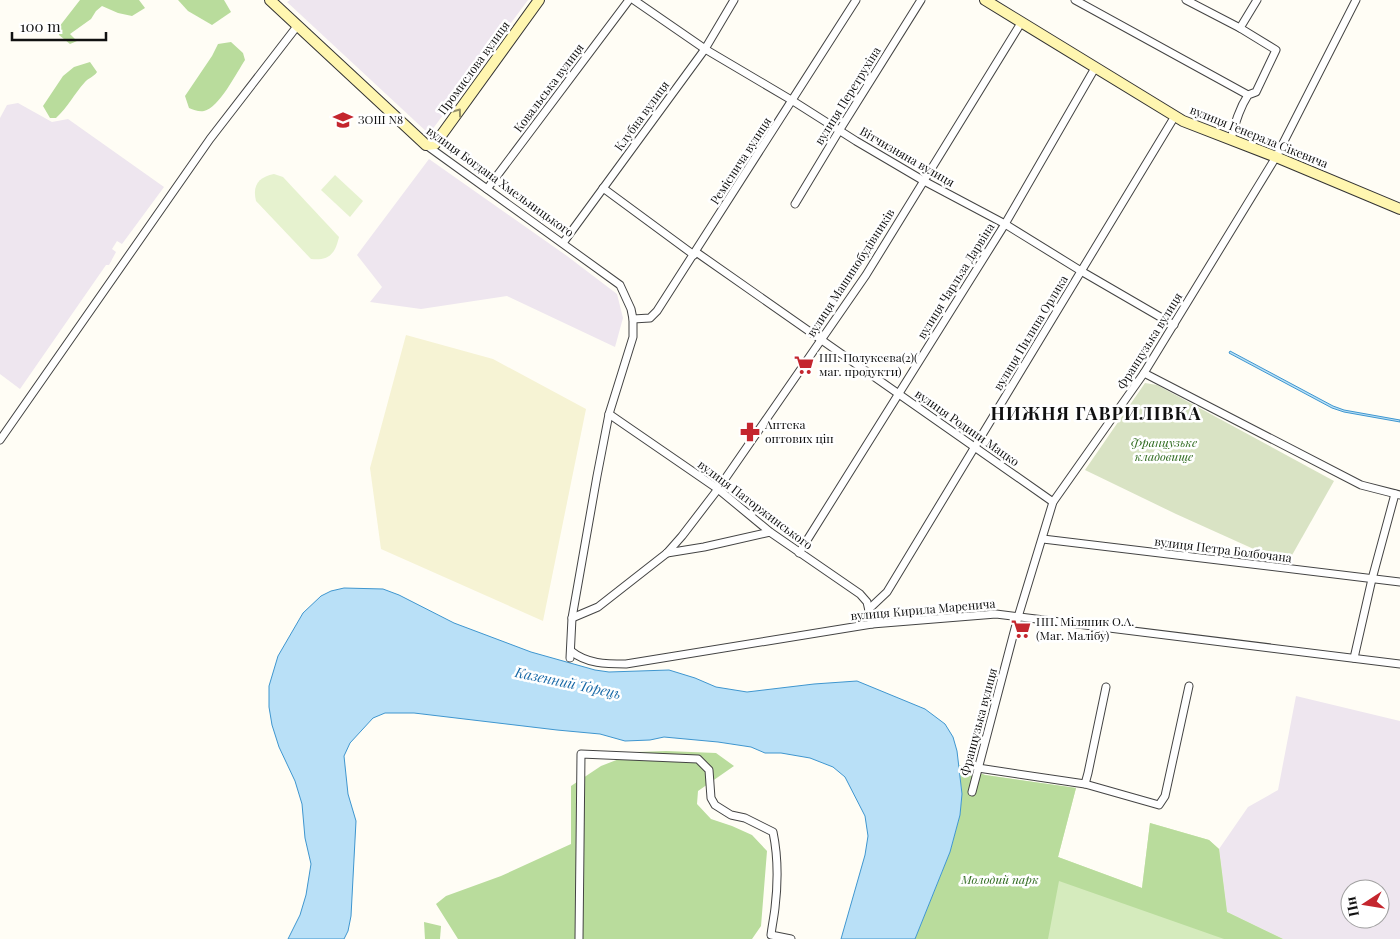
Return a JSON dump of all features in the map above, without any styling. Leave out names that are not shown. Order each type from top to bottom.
[{"type":"street","name":"Промислова вулиця","points":[[426,145],[435,144],[539,0]]},
{"type":"street","name":"Ковальська вулиця","points":[[487,189],[629,0]]},
{"type":"street","name":"Вітчизняна вулиця","points":[[634,0],[705,49],[793,101],[839,131],[924,181],[1005,224],[1174,325]]},
{"type":"street","name":"Клубна вулиця","points":[[563,243],[705,49],[734,0]]},
{"type":"street","name":"Реміснича вулиця","points":[[633,320],[650,318],[657,311],[696,253],[856,0]]},
{"type":"street","name":"вулиця Перетрухіна","points":[[796,204],[921,0]]},
{"type":"street","name":"вулиця Генерала Сікевича","points":[[985,0],[1183,121],[1276,156],[1400,209]]},
{"type":"street","points":[[1075,0],[1248,95]]},
{"type":"street","points":[[1186,0],[1240,28],[1276,50],[1256,92],[1248,95],[1237,115],[1231,139]]},
{"type":"street","points":[[1240,28],[1255,0]]},
{"type":"street","name":"Французька вулиця","points":[[972,792],[1018,617],[1053,502],[1144,373],[1174,325],[1276,156],[1356,0]]},
{"type":"street","name":"вулиця Богдана Хмельницького","points":[[274,1],[298,26],[426,145],[620,285],[631,310],[633,337],[609,414],[572,618],[570,654]]},
{"type":"street","name":"вулиця Машинобудівників","points":[[572,618],[598,607],[667,553],[718,489],[866,274],[1021,23]]},
{"type":"street","points":[[0,440],[210,139],[298,26]]},
{"type":"street","name":"вулиця Чарльза Дарвіна","points":[[799,553],[1005,224],[1095,68]]},
{"type":"street","name":"вулиця Пилипа Орлика","points":[[869,609],[887,592],[1175,116]]},
{"type":"street","name":"вулиця Родини Мацко","points":[[604,188],[1053,502]]},
{"type":"street","points":[[1144,373],[1361,485],[1398,495],[1372,579],[1354,658]]},
{"type":"street","name":"вулиця Паторжинського","points":[[609,414],[718,489],[770,532],[860,594],[867,602],[872,624]]},
{"type":"street","points":[[667,553],[704,547],[770,532]]},
{"type":"street","name":"вулиця Петра Болбочана","points":[[1043,539],[1400,582]]},
{"type":"street","name":"вулиця Кирила Маренича","points":[[570,654],[605,664],[626,664],[872,624],[996,614],[1400,664]]},
{"type":"street","points":[[978,768],[1084,784],[1159,805],[1165,796],[1189,686]]},
{"type":"street","points":[[1084,784],[1106,687]]},
{"type":"street","points":[[579,939],[581,754],[698,759],[709,770],[711,798],[715,805],[730,815],[745,818],[773,832],[776,849],[776,883],[771,935],[791,939]]},
{"type":"shaded area","points":[[290,0],[528,0],[429,134],[287,2]]},
{"type":"shaded area","points":[[18,103],[52,122],[68,119],[164,187],[122,244],[117,241],[112,249],[116,252],[109,265],[106,265],[20,389],[0,374],[0,118],[7,105]]},
{"type":"shaded area","points":[[429,159],[567,256],[617,294],[623,318],[615,347],[507,296],[421,309],[370,302],[382,287],[357,255]]},
{"type":"shaded area","points":[[406,335],[493,359],[586,409],[543,621],[381,549],[370,468]]},
{"type":"shaded area","points":[[1296,696],[1400,721],[1400,939],[1283,939],[1227,912],[1219,849],[1248,807],[1278,790]]},
{"type":"green space","points":[[80,0],[139,0],[145,8],[132,16],[118,13],[102,6],[91,19],[70,34],[77,41],[70,44],[59,35],[59,27]]},
{"type":"green space","points":[[178,0],[224,0],[231,12],[212,25],[188,11]]},
{"type":"green space","points":[[231,42],[243,53],[245,60],[232,81],[221,97],[210,108],[200,111],[189,108],[185,96],[218,44]]},
{"type":"green space","points":[[90,62],[97,72],[85,82],[56,118],[50,118],[43,106],[63,76],[74,67]]},
{"type":"green space","points":[[274,174],[283,177],[339,237],[333,252],[327,257],[311,259],[256,201],[255,190],[258,183],[264,177]]},
{"type":"green space","points":[[335,175],[363,201],[350,217],[321,190]]},
{"type":"green space","name":"Французьке кладовище","points":[[1145,383],[1157,385],[1334,481],[1287,564],[1085,470]]},
{"type":"green space","points":[[637,752],[716,753],[734,766],[698,791],[697,804],[711,819],[752,835],[767,851],[761,926],[752,939],[458,939],[436,904],[446,896],[501,876],[571,844],[571,786],[601,766]]},
{"type":"green space","name":"Молодий парк","points":[[959,765],[985,775],[1076,788],[1058,857],[1142,888],[1150,823],[1209,840],[1219,849],[1227,912],[1283,939],[915,939],[952,847],[961,809],[962,792]]},
{"type":"green space","name":"Молодий парк","points":[[959,765],[985,775],[1076,788],[1058,857],[1142,888],[1150,823],[1209,840],[1219,849],[1227,912],[1283,939],[1224,939],[1059,881],[1048,939],[915,939],[950,852],[960,815],[962,794]]},
{"type":"green space","points":[[424,922],[441,926],[440,939],[425,939]]},
{"type":"water","points":[[1230,351],[1333,406],[1344,410],[1400,420],[1400,422],[1332,408],[1229,353]]},
{"type":"water","name":"Казенний Торець","points":[[344,588],[383,589],[454,623],[531,652],[595,670],[609,672],[669,670],[716,687],[747,692],[857,681],[925,709],[945,724],[953,737],[957,751],[962,794],[960,815],[950,852],[915,939],[841,939],[865,855],[868,836],[865,816],[845,777],[833,767],[810,758],[781,753],[765,753],[751,747],[718,742],[664,737],[650,740],[625,741],[600,734],[414,713],[385,713],[373,718],[350,743],[344,756],[348,794],[356,821],[351,916],[348,931],[344,939],[288,939],[300,915],[306,895],[311,864],[305,838],[302,804],[295,781],[279,747],[272,725],[269,707],[269,686],[278,656],[303,613],[321,596]]},
{"type":"place","name":"ЗОШ N8","points":[[343,120]]},
{"type":"place","name":"НП. Полукеєва(2)( маг. продукти)","points":[[804,365]]},
{"type":"place","name":"Аптека оптових цін","points":[[750,432]]},
{"type":"place","name":"НП. Міляник О.А. (Маг. Малібу)","points":[[1021,629]]},
{"type":"district","name":"НИЖНЯ ГАВРИЛІВКА","points":[[1096,414]]}]
